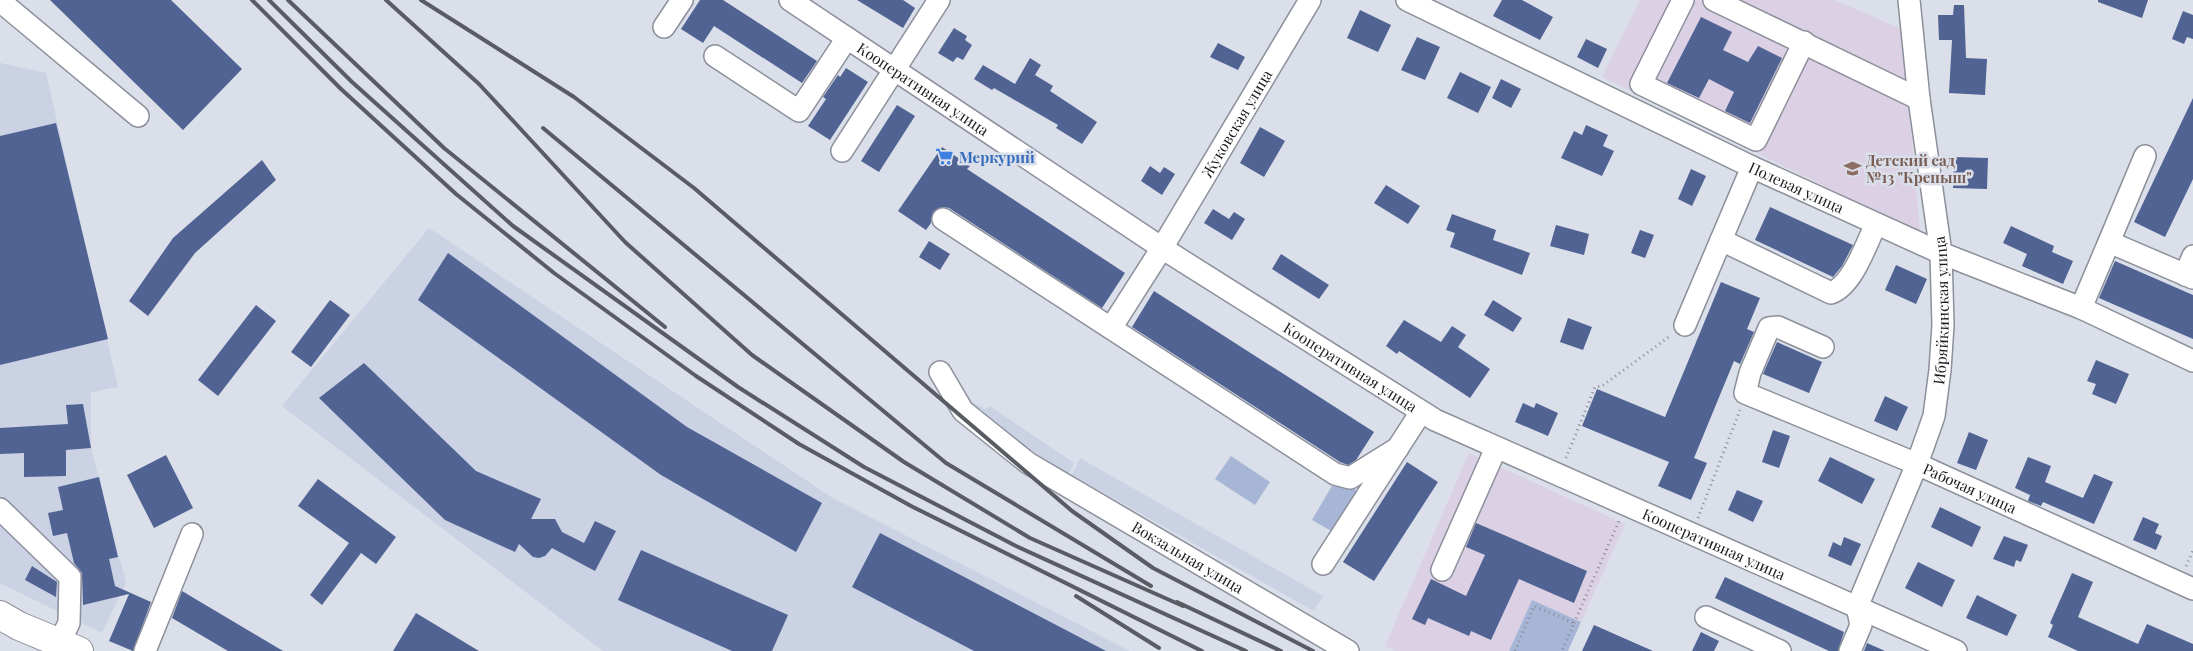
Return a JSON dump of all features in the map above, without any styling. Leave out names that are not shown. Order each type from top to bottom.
[{"type":"main road","points":[[0,615],[19,626],[69,647]]},
{"type":"street","points":[[664,28],[682,0]]},
{"type":"street","name":"Кооперативная улица","points":[[790,0],[1162,248],[1435,420],[1956,651]]},
{"type":"street","points":[[842,151],[939,0]]},
{"type":"street","name":"Жуковская улица","points":[[1111,328],[1162,248],[1310,0]]},
{"type":"street","name":"Полевая улица","points":[[1407,0],[1752,167],[1876,224],[1941,253],[2081,308],[2193,361]]},
{"type":"street","points":[[1683,0],[1641,84],[1756,140],[1804,42]]},
{"type":"street","points":[[1714,0],[1919,99]]},
{"type":"street","name":"Ибряйкинская улица","points":[[1857,607],[1917,464],[1934,416],[1940,370],[1943,325],[1941,253],[1919,99],[1909,0]]},
{"type":"street","points":[[0,1],[138,116]]},
{"type":"street","points":[[715,56],[798,111],[847,38]]},
{"type":"street","points":[[2081,308],[2145,156]]},
{"type":"street","points":[[1685,325],[1752,167]]},
{"type":"street","points":[[943,219],[1343,478],[1350,478],[1398,448]]},
{"type":"street","points":[[1721,240],[1831,292],[1841,290],[1849,279],[1876,224]]},
{"type":"street","points":[[2109,242],[2190,270]]},
{"type":"street","points":[[1745,392],[1750,373],[1769,328],[1778,327],[1823,347]]},
{"type":"street","name":"Вокзальная улица","points":[[940,372],[963,412],[1028,463],[1348,651]]},
{"type":"street","name":"Рабочая улица","points":[[1745,392],[1917,464],[2193,589]]},
{"type":"street","points":[[1323,564],[1421,412]]},
{"type":"street","points":[[1442,570],[1496,448]]},
{"type":"street","points":[[0,509],[70,577],[69,647]]},
{"type":"street","points":[[145,651],[192,534]]},
{"type":"street","points":[[1850,651],[1861,625],[1857,607]]},
{"type":"street","points":[[1706,618],[1744,644],[1780,651]]},
{"type":"path","points":[[1559,476],[1595,387],[1602,386],[1685,325]]},
{"type":"path","points":[[1692,534],[1744,400],[1745,392]]},
{"type":"path","points":[[1562,651],[1621,518]]},
{"type":"path","points":[[1515,651],[1534,606],[1574,624]]},
{"type":"shaded area","name":"Детский сад №13 \"Крепыш\"","points":[[1640,0],[1834,0],[1902,29],[1920,233],[1602,77]]},
{"type":"shaded area","points":[[0,63],[46,73],[118,387],[91,392],[91,448],[126,583],[102,633],[0,583]]},
{"type":"shaded area","points":[[429,228],[831,497],[1130,651],[603,651],[282,406]]},
{"type":"shaded area","points":[[969,400],[985,409],[990,406],[1074,463],[1066,481],[1061,470],[964,407]]},
{"type":"shaded area","points":[[1469,453],[1625,524],[1581,622],[1532,600],[1509,651],[1395,651],[1385,646]]},
{"type":"shaded area","points":[[1231,456],[1270,482],[1255,505],[1215,479]]},
{"type":"shaded area","points":[[1080,458],[1323,596],[1314,611],[1072,475]]},
{"type":"shaded area","points":[[1336,479],[1357,491],[1333,532],[1312,520]]},
{"type":"shaded area","points":[[1532,600],[1581,622],[1568,651],[1509,651]]},
{"type":"building","points":[[50,0],[171,0],[242,69],[183,130]]},
{"type":"building","points":[[700,0],[723,0],[817,61],[802,83],[714,26],[703,43],[681,29]]},
{"type":"building","points":[[857,0],[903,0],[915,8],[903,28]]},
{"type":"building","points":[[1502,0],[1522,0],[1553,17],[1540,40],[1493,16]]},
{"type":"building","points":[[2098,0],[2148,0],[2142,18],[2098,2]]},
{"type":"building","points":[[1954,5],[1964,5],[1966,58],[1987,59],[1985,95],[1949,93],[1952,40],[1939,40],[1938,15],[1953,15]]},
{"type":"building","points":[[1360,10],[1391,25],[1378,52],[1347,38]]},
{"type":"building","points":[[2183,11],[2193,15],[2193,39],[2187,37],[2184,44],[2172,39]]},
{"type":"building","points":[[1701,17],[1732,32],[1723,50],[1748,62],[1758,46],[1782,58],[1750,123],[1725,111],[1734,92],[1709,79],[1699,98],[1667,83]]},
{"type":"building","points":[[954,28],[967,36],[965,40],[972,45],[963,60],[957,57],[953,62],[938,53]]},
{"type":"building","points":[[1417,37],[1440,47],[1425,80],[1401,70]]},
{"type":"building","points":[[1586,39],[1607,49],[1598,68],[1577,57]]},
{"type":"building","points":[[1218,43],[1245,57],[1238,70],[1210,57]]},
{"type":"building","points":[[1030,58],[1041,65],[1035,75],[1053,86],[1050,91],[1097,122],[1082,144],[1056,128],[1058,125],[994,88],[992,90],[974,79],[983,65],[1015,84]]},
{"type":"building","points":[[846,68],[868,82],[830,140],[808,126],[826,99],[823,97],[838,75],[840,77]]},
{"type":"building","points":[[1460,72],[1491,87],[1478,113],[1447,98]]},
{"type":"building","points":[[1501,79],[1521,89],[1511,108],[1492,98]]},
{"type":"building","points":[[2193,98],[2193,179],[2165,237],[2134,222]]},
{"type":"building","points":[[897,105],[915,116],[879,172],[861,161]]},
{"type":"building","points":[[56,123],[108,339],[0,365],[0,136]]},
{"type":"building","points":[[1586,125],[1608,135],[1603,146],[1614,151],[1602,176],[1561,158],[1574,131],[1582,135]]},
{"type":"building","points":[[1260,127],[1285,141],[1264,177],[1240,163]]},
{"type":"building","points":[[942,147],[970,166],[967,169],[1125,273],[1102,308],[949,208],[943,207],[933,212],[931,223],[926,230],[898,211]]},
{"type":"building","points":[[1954,157],[1988,158],[1987,189],[1953,188]]},
{"type":"building","points":[[262,160],[276,180],[195,253],[148,316],[129,301],[173,238]]},
{"type":"building","points":[[1150,166],[1160,173],[1164,167],[1175,174],[1162,195],[1141,181]]},
{"type":"building","points":[[1691,169],[1706,176],[1692,206],[1678,199]]},
{"type":"building","points":[[1386,185],[1420,206],[1408,224],[1374,203]]},
{"type":"building","points":[[1770,207],[1853,245],[1842,266],[1833,277],[1755,240]]},
{"type":"building","points":[[1213,209],[1229,219],[1234,212],[1245,219],[1232,240],[1204,223]]},
{"type":"building","points":[[1452,214],[1496,230],[1493,240],[1530,253],[1522,275],[1450,247],[1455,233],[1446,230]]},
{"type":"building","points":[[1556,225],[1589,234],[1584,255],[1550,246]]},
{"type":"building","points":[[2011,226],[2054,246],[2052,252],[2073,261],[2063,284],[2022,266],[2027,254],[2003,243]]},
{"type":"building","points":[[1640,230],[1654,235],[1645,258],[1631,253]]},
{"type":"building","points":[[929,241],[950,254],[940,270],[919,257]]},
{"type":"building","points":[[448,253],[687,427],[822,503],[796,552],[661,475],[418,300]]},
{"type":"building","points":[[1281,254],[1329,285],[1319,299],[1272,269]]},
{"type":"building","points":[[2115,261],[2193,295],[2193,339],[2099,298]]},
{"type":"building","points":[[1896,265],[1927,279],[1916,304],[1885,290]]},
{"type":"building","points":[[1721,282],[1760,298],[1747,329],[1754,332],[1740,364],[1734,361],[1694,458],[1707,463],[1691,500],[1658,486],[1669,462],[1582,426],[1597,389],[1665,417]]},
{"type":"building","points":[[1154,291],[1374,432],[1356,460],[1348,465],[1340,462],[1132,327]]},
{"type":"building","points":[[330,300],[350,315],[311,367],[291,352]]},
{"type":"building","points":[[1493,300],[1522,318],[1513,332],[1484,315]]},
{"type":"building","points":[[256,305],[276,321],[218,396],[198,380]]},
{"type":"building","points":[[1568,318],[1592,327],[1583,350],[1560,342]]},
{"type":"building","points":[[1404,320],[1441,342],[1452,326],[1466,335],[1458,347],[1490,369],[1470,398],[1399,351],[1397,354],[1386,346]]},
{"type":"building","points":[[1777,342],[1822,362],[1809,393],[1763,374]]},
{"type":"building","points":[[2096,360],[2129,374],[2116,404],[2092,394],[2096,384],[2087,381]]},
{"type":"building","points":[[364,363],[476,471],[541,499],[531,519],[555,519],[562,532],[584,543],[595,521],[616,531],[595,571],[552,548],[545,556],[533,557],[519,544],[515,552],[445,520],[319,398]]},
{"type":"building","points":[[1885,396],[1908,407],[1897,431],[1874,421]]},
{"type":"building","points":[[1523,403],[1534,408],[1536,403],[1558,413],[1548,436],[1515,422]]},
{"type":"building","points":[[83,404],[91,448],[66,450],[66,476],[24,477],[24,453],[0,454],[0,428],[68,424],[66,405]]},
{"type":"building","points":[[1773,430],[1790,436],[1779,468],[1762,462]]},
{"type":"building","points":[[1969,432],[1988,440],[1976,470],[1957,463]]},
{"type":"building","points":[[166,455],[193,508],[154,528],[127,475]]},
{"type":"building","points":[[1830,457],[1875,479],[1862,504],[1818,481]]},
{"type":"building","points":[[2028,457],[2051,466],[2045,482],[2083,498],[2094,474],[2113,482],[2094,524],[2043,502],[2041,506],[2028,501],[2030,495],[2015,488]]},
{"type":"building","points":[[1407,462],[1438,482],[1374,581],[1343,562]]},
{"type":"building","points":[[99,477],[118,557],[109,559],[115,586],[151,602],[133,651],[109,641],[129,594],[83,605],[82,573],[74,563],[67,533],[53,536],[48,513],[63,510],[58,487]]},
{"type":"building","points":[[318,479],[396,537],[376,564],[361,553],[322,605],[310,595],[349,543],[298,506]]},
{"type":"building","points":[[1737,490],[1763,501],[1753,522],[1728,510]]},
{"type":"building","points":[[1940,507],[1981,527],[1972,547],[1931,527]]},
{"type":"building","points":[[2143,517],[2159,524],[2155,533],[2162,536],[2156,550],[2133,540]]},
{"type":"building","points":[[1476,523],[1587,571],[1574,603],[1519,579],[1491,640],[1471,631],[1469,636],[1428,618],[1425,625],[1412,619],[1431,579],[1466,596],[1485,555],[1466,547]]},
{"type":"building","points":[[880,533],[1106,651],[974,651],[852,587]]},
{"type":"building","points":[[2004,536],[2028,545],[2021,562],[2016,560],[2014,567],[1993,559]]},
{"type":"building","points":[[1844,537],[1861,544],[1851,566],[1828,556],[1833,542],[1841,546]]},
{"type":"building","points":[[641,550],[788,615],[772,651],[732,651],[618,600]]},
{"type":"building","points":[[1918,562],[1955,580],[1942,607],[1905,588]]},
{"type":"building","points":[[32,566],[57,582],[56,597],[25,580]]},
{"type":"building","points":[[2072,573],[2093,582],[2078,617],[2138,644],[2147,624],[2193,644],[2193,651],[2078,651],[2048,637],[2053,625],[2050,623]]},
{"type":"building","points":[[1725,577],[1844,632],[1838,651],[1829,651],[1715,598]]},
{"type":"building","points":[[182,591],[283,651],[228,651],[172,618]]},
{"type":"building","points":[[1977,595],[2017,615],[2007,636],[1966,618]]},
{"type":"building","points":[[416,613],[479,651],[393,651]]},
{"type":"building","points":[[1594,625],[1653,651],[1582,651]]},
{"type":"building","points":[[1701,632],[1719,641],[1714,651],[1692,651]]},
{"type":"building","points":[[1867,643],[1885,651],[1864,651]]},
{"type":"railway","points":[[252,0],[341,89],[456,194],[554,273],[696,376],[799,444],[911,506],[1202,651]]},
{"type":"railway","points":[[269,0],[352,82],[513,226],[738,387],[864,467],[1016,546],[1246,651]]},
{"type":"railway","points":[[288,0],[444,148],[665,327]]},
{"type":"railway","points":[[386,0],[479,84],[625,242],[752,355],[904,462],[1030,538],[1183,606]]},
{"type":"railway","points":[[421,0],[574,97],[694,188],[1072,511],[1153,568],[1313,651]]},
{"type":"railway","points":[[543,128],[946,463],[1151,586]]},
{"type":"railway","points":[[1076,596],[1159,648]]},
{"type":"railway","points":[[1177,602],[1281,651]]},
{"type":"place","name":"Меркурий","points":[[945,157]]},
{"type":"place","name":"Детский сад №13 \"Крепыш\"","points":[[1852,169]]}]
